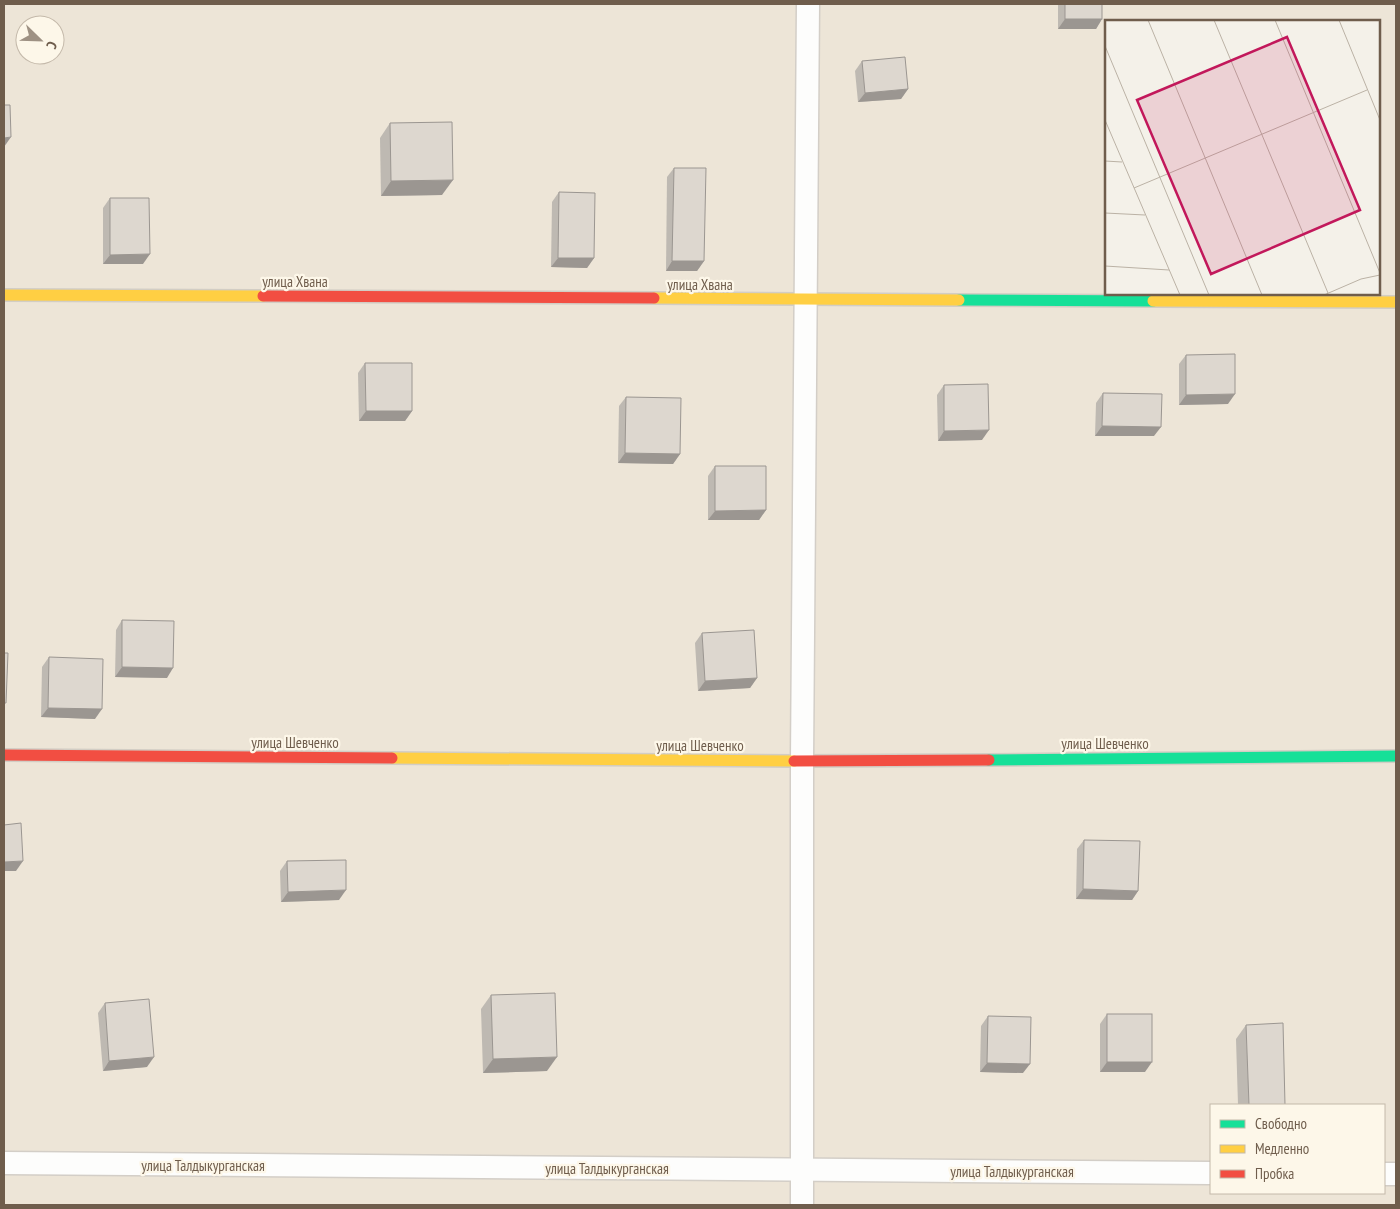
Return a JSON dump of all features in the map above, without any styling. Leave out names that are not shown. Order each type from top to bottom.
[{"type":"street","points":[[802,1205],[802,760],[808,4]]},
{"type":"street","name":"улица Хвана","points":[[4,295],[1396,302]]},
{"type":"street","name":"улица Шевченко","points":[[4,755],[802,760],[1396,756]]},
{"type":"street","name":"улица Талдыкурганская","points":[[4,1163],[1210,1173]]},
{"type":"shaded area","points":[[4,4],[1396,4],[1396,1205],[4,1205]]},
{"type":"building","points":[[1065,4],[1102,4],[1102,19],[1065,19]]},
{"type":"building","points":[[905,57],[908,89],[865,93],[862,61]]},
{"type":"building","points":[[4,105],[10,105],[11,137],[4,138]]},
{"type":"building","points":[[452,122],[453,180],[391,181],[390,123]]},
{"type":"building","points":[[674,168],[706,168],[704,261],[672,261]]},
{"type":"building","points":[[559,192],[595,193],[594,258],[558,258]]},
{"type":"building","points":[[110,198],[149,198],[150,254],[110,255]]},
{"type":"building","points":[[1235,354],[1235,394],[1186,395],[1186,355]]},
{"type":"building","points":[[365,363],[412,363],[412,411],[366,411]]},
{"type":"building","points":[[988,384],[989,430],[944,431],[944,385]]},
{"type":"building","points":[[1103,393],[1162,394],[1161,427],[1102,426]]},
{"type":"building","points":[[626,397],[681,398],[680,454],[625,453]]},
{"type":"building","points":[[715,466],[766,466],[766,510],[715,511]]},
{"type":"building","points":[[122,620],[174,621],[173,668],[122,667]]},
{"type":"building","points":[[754,630],[757,678],[705,681],[702,633]]},
{"type":"building","points":[[4,653],[8,653],[6,703],[4,703]]},
{"type":"building","points":[[49,657],[103,659],[102,709],[48,708]]},
{"type":"building","points":[[21,823],[23,861],[4,862],[4,825]]},
{"type":"building","points":[[1084,840],[1140,841],[1138,891],[1083,889]]},
{"type":"building","points":[[346,860],[346,890],[288,892],[287,861]]},
{"type":"building","points":[[555,993],[557,1057],[493,1059],[491,995]]},
{"type":"building","points":[[149,999],[154,1057],[109,1061],[105,1003]]},
{"type":"building","points":[[1107,1014],[1152,1014],[1152,1062],[1107,1062]]},
{"type":"building","points":[[988,1016],[1031,1017],[1030,1064],[987,1063]]},
{"type":"building","points":[[1283,1023],[1285,1104],[1249,1104],[1246,1025]]},
{"type":"traffic: fast","points":[[959,300],[1153,301]]},
{"type":"traffic: fast","points":[[989,760],[1396,756]]},
{"type":"traffic: slow","points":[[4,295],[263,296]]},
{"type":"traffic: slow","points":[[654,298],[959,300]]},
{"type":"traffic: slow","points":[[1153,301],[1396,302]]},
{"type":"traffic: slow","points":[[392,758],[794,761]]},
{"type":"traffic: jam","points":[[263,296],[654,298]]},
{"type":"traffic: jam","points":[[4,755],[392,758]]},
{"type":"traffic: jam","points":[[794,761],[989,760]]}]
